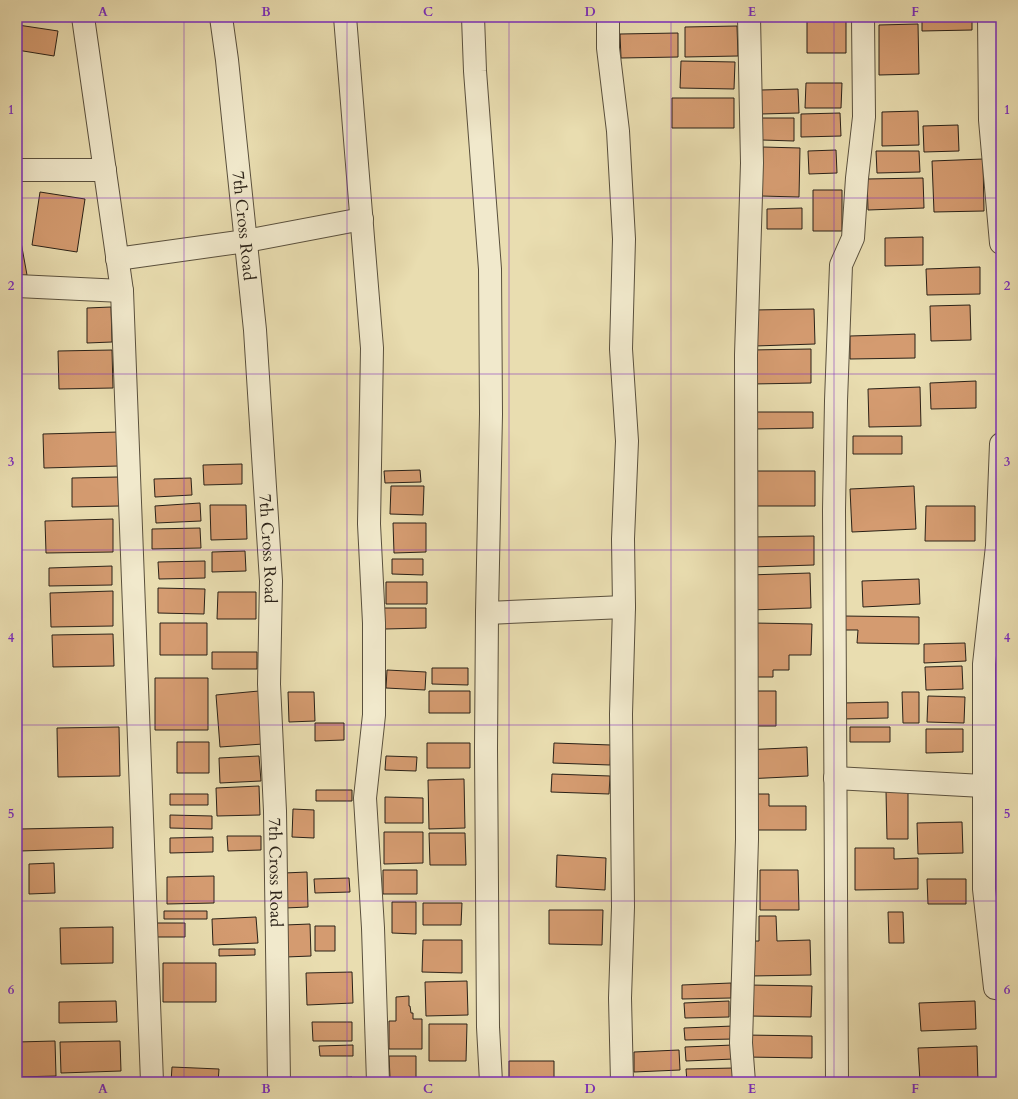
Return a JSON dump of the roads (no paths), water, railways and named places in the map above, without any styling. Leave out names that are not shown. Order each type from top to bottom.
[{"type":"street","points":[[83,17],[122,291],[152,1082]]},
{"type":"street","name":"7th Cross Road","points":[[221,17],[255,330],[271,581],[269,684],[276,819],[279,1082]]},
{"type":"street","points":[[344,17],[372,348],[369,524],[374,623],[374,715],[365,798],[373,928],[378,1082]]},
{"type":"street","points":[[474,17],[476,78],[490,269],[491,414],[486,613],[488,1020],[491,1082]]},
{"type":"street","points":[[608,17],[608,48],[618,131],[624,240],[621,349],[627,441],[623,539],[624,607],[621,714],[623,907],[620,998],[622,1082]]},
{"type":"street","points":[[744,1082],[741,1042],[747,838],[746,355],[752,163],[749,17]]},
{"type":"street","points":[[837,1082],[834,510],[836,401],[841,265],[853,238],[857,178],[864,117],[863,17]]},
{"type":"street","points":[[989,17],[990,120],[1001,243]]},
{"type":"street","points":[[17,170],[105,170]]},
{"type":"street","points":[[117,259],[246,241],[362,219]]},
{"type":"street","points":[[17,286],[122,291]]},
{"type":"street","points":[[1001,444],[997,546],[984,664],[983,786],[984,889],[995,988],[1001,989]]},
{"type":"street","points":[[486,613],[624,607]]},
{"type":"street","points":[[835,778],[983,786]]}]
